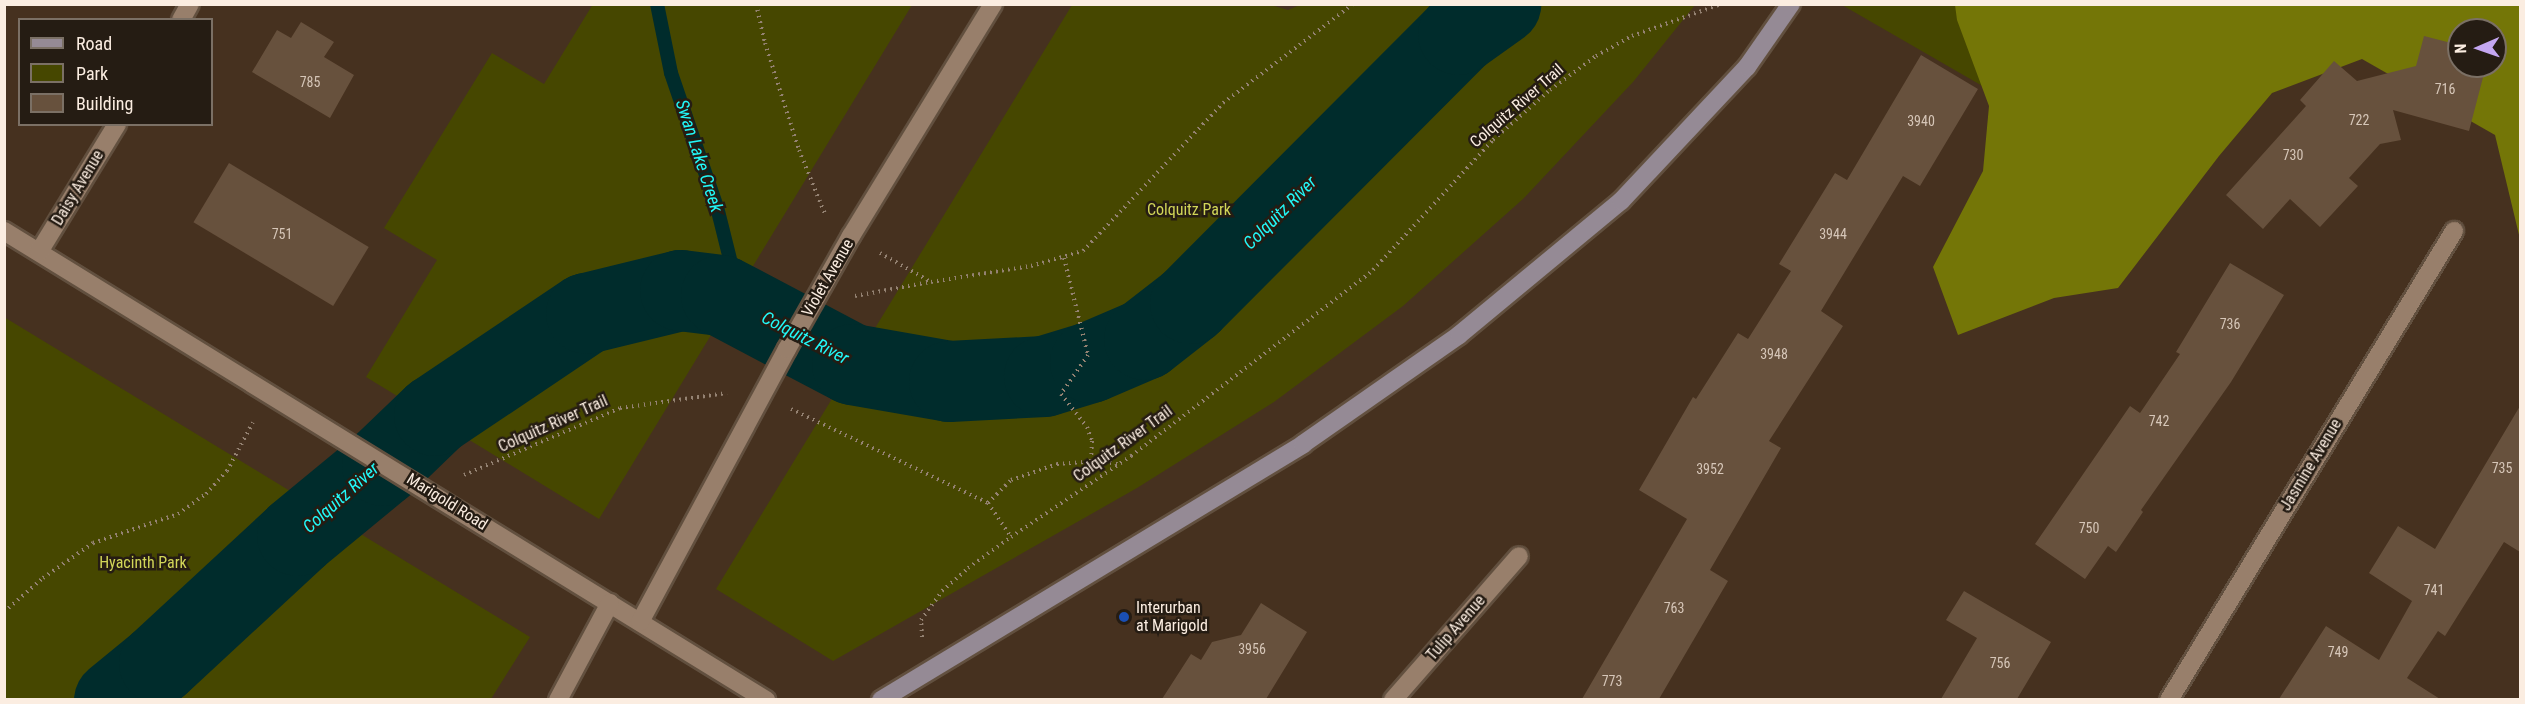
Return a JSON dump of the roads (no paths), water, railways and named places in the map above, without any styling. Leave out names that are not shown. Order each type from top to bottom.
[{"type":"main road","points":[[881,699],[1302,444],[1460,335],[1621,201],[1747,67],[1791,4]]},
{"type":"street","points":[[182,18],[190,4]]},
{"type":"street","name":"Violet Avenue","points":[[640,622],[761,394],[993,4]]},
{"type":"street","name":"Daisy Avenue","points":[[39,252],[116,126]]},
{"type":"street","name":"Marigold Road","points":[[4,231],[766,699]]},
{"type":"street","name":"Jasmine Avenue","points":[[2169,699],[2454,231]]},
{"type":"street","name":"Tulip Avenue","points":[[1393,699],[1519,556]]},
{"type":"street","points":[[558,699],[610,603]]},
{"type":"waterway","name":"Swan Lake Creek","points":[[657,4],[671,73],[717,207],[742,307]]},
{"type":"waterway","name":"Colquitz River","points":[[114,700],[159,663],[297,535],[382,465],[434,415],[586,313],[680,290],[721,295],[852,364],[949,381],[1044,376],[1090,362],[1144,339],[1190,303],[1458,34],[1500,4]]},
{"type":"place","name":"Interurban at Marigold","points":[[1124,617]]},
{"type":"park label","name":"Colquitz Park","points":[[1189,210]]},
{"type":"park label","name":"Hyacinth Park","points":[[143,563]]}]
